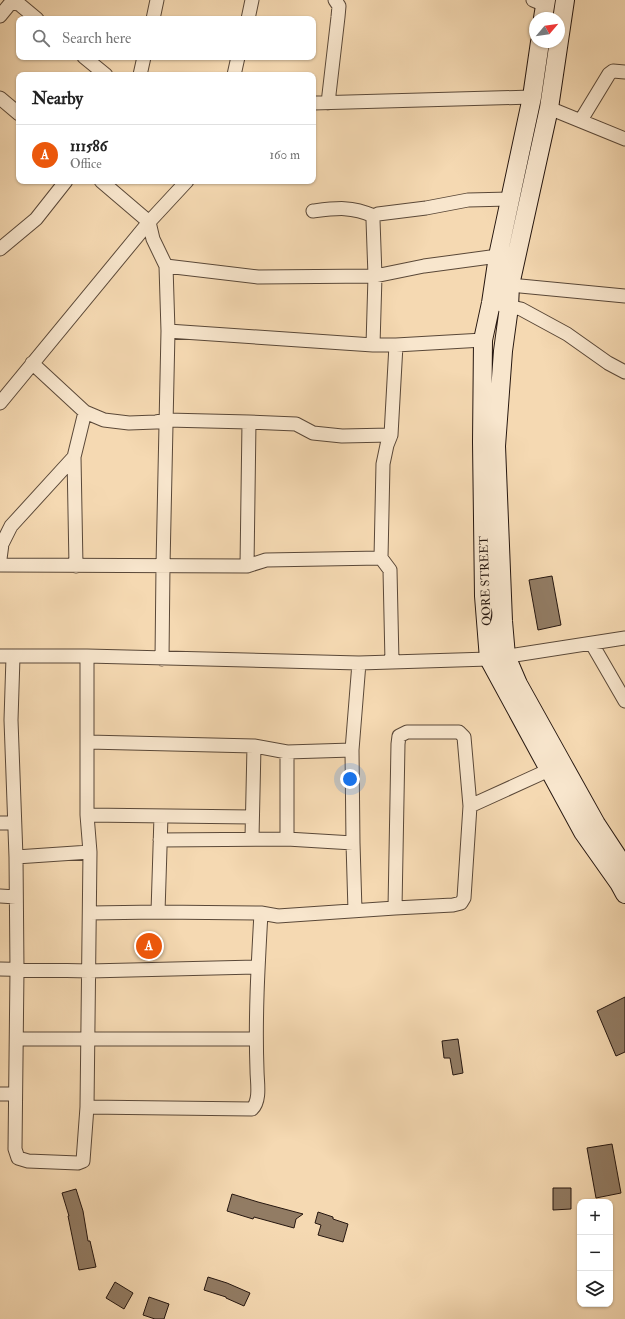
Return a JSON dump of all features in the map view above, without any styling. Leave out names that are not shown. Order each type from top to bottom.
[{"type":"street","points":[[154,16],[157,0]]},
{"type":"street","points":[[249,16],[252,0]]},
{"type":"street","points":[[328,103],[339,6],[335,0]]},
{"type":"street","name":"QORE STREET","points":[[565,0],[549,108],[510,285],[509,307],[502,351],[496,446],[503,621],[498,658],[518,684],[596,824],[625,868]]},
{"type":"street","points":[[0,16],[9,5],[13,3],[19,4],[33,16]]},
{"type":"street","name":"QORE STREET","points":[[539,48],[532,97],[498,256],[491,303],[482,340],[484,596],[498,658],[549,770],[584,832],[625,894]]},
{"type":"street","points":[[88,60],[102,72]]},
{"type":"street","points":[[141,72],[143,60]]},
{"type":"street","points":[[235,72],[237,60]]},
{"type":"street","points":[[581,120],[609,74],[613,71],[625,72]]},
{"type":"street","points":[[316,103],[532,97]]},
{"type":"street","points":[[0,98],[16,111]]},
{"type":"street","points":[[549,108],[625,139]]},
{"type":"street","points":[[0,249],[36,219],[64,184]]},
{"type":"street","points":[[105,184],[149,222],[153,239],[166,266],[168,331],[162,659]]},
{"type":"street","points":[[0,403],[4,389],[32,363],[149,222],[184,184]]},
{"type":"street","points":[[313,211],[344,208],[360,210],[374,216],[378,214],[426,208],[468,200],[510,198]]},
{"type":"street","points":[[373,345],[375,276],[374,216]]},
{"type":"street","points":[[503,233],[520,236]]},
{"type":"street","points":[[166,266],[258,277],[375,276],[424,266],[498,256]]},
{"type":"street","points":[[510,285],[625,296]]},
{"type":"street","points":[[491,303],[521,309],[567,334],[608,363],[625,372]]},
{"type":"street","points":[[168,331],[373,345],[482,340]]},
{"type":"street","points":[[392,662],[390,570],[381,558],[383,464],[391,435],[396,345]]},
{"type":"street","points":[[32,363],[84,412],[104,420],[129,423],[167,420],[296,424],[313,433],[320,434],[342,436],[391,435]]},
{"type":"street","points":[[76,566],[74,457],[84,412]]},
{"type":"street","points":[[247,566],[249,422]]},
{"type":"street","points":[[0,559],[2,544],[11,526],[74,457]]},
{"type":"street","points":[[0,565],[247,566],[266,560],[381,558]]},
{"type":"street","points":[[0,656],[87,656],[359,663],[498,658],[625,638]]},
{"type":"street","points":[[592,644],[625,701]]},
{"type":"street","points":[[13,657],[11,720],[6,741],[16,857],[17,1039],[15,1149],[18,1158],[28,1161],[78,1163],[83,1161],[87,1107],[90,852],[87,815],[87,656]]},
{"type":"street","points":[[355,911],[352,750],[359,663]]},
{"type":"street","points":[[90,913],[261,913],[278,916],[395,908],[453,906],[461,903],[464,898],[470,806],[464,737],[459,732],[407,732],[399,736],[395,908]]},
{"type":"street","points":[[88,742],[254,746],[287,752],[352,750]]},
{"type":"street","points":[[252,838],[254,746]]},
{"type":"street","points":[[287,752],[287,839]]},
{"type":"street","points":[[470,806],[549,770]]},
{"type":"street","points":[[87,815],[252,817]]},
{"type":"street","points":[[158,912],[161,816]]},
{"type":"street","points":[[0,823],[14,823]]},
{"type":"street","points":[[160,840],[252,838],[353,843]]},
{"type":"street","points":[[16,857],[90,852]]},
{"type":"street","points":[[0,896],[16,897]]},
{"type":"street","points":[[87,1107],[252,1109],[256,1105],[256,1038],[261,913]]},
{"type":"street","points":[[0,969],[89,971],[258,967]]},
{"type":"street","points":[[17,1039],[256,1038]]},
{"type":"street","points":[[0,1094],[15,1094]]},
{"type":"building","points":[[552,576],[561,625],[538,630],[529,580]]},
{"type":"building","points":[[625,997],[625,1052],[616,1056],[597,1011]]},
{"type":"building","points":[[458,1039],[463,1073],[453,1075],[450,1058],[444,1058],[442,1041]]},
{"type":"building","points":[[612,1144],[621,1193],[596,1198],[587,1148]]},
{"type":"building","points":[[553,1188],[571,1188],[571,1209],[553,1210]]},
{"type":"building","points":[[76,1189],[83,1211],[88,1241],[90,1241],[96,1267],[79,1270],[69,1216],[62,1193]]},
{"type":"building","points":[[232,1194],[303,1214],[296,1219],[294,1228],[254,1217],[253,1219],[227,1211]]},
{"type":"building","points":[[318,1212],[348,1224],[343,1242],[318,1235],[321,1225],[315,1223]]},
{"type":"building","points":[[208,1277],[250,1293],[244,1306],[226,1297],[204,1290]]},
{"type":"building","points":[[115,1282],[133,1293],[124,1309],[106,1298]]},
{"type":"building","points":[[149,1297],[169,1304],[164,1319],[155,1319],[143,1315]]},
{"type":"place","name":"111586","points":[[149,946]]}]
